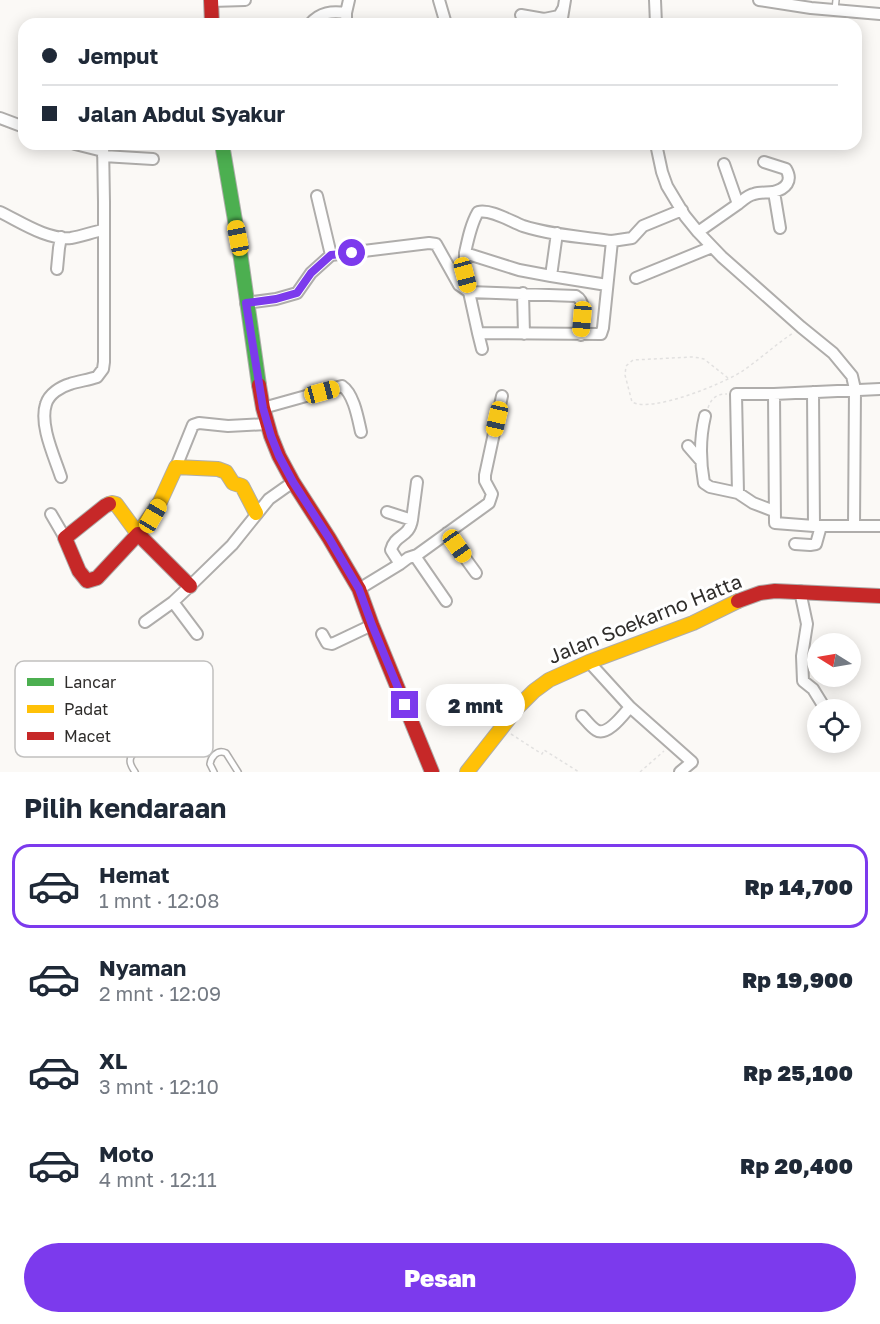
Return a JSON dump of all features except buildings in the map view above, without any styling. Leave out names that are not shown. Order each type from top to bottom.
[{"type":"street","points":[[212,18],[211,1],[245,0]]},
{"type":"street","points":[[346,18],[349,0]]},
{"type":"street","points":[[439,0],[444,18]]},
{"type":"street","points":[[655,0],[656,18]]},
{"type":"street","points":[[767,1],[835,5],[850,11],[880,14]]},
{"type":"street","points":[[549,18],[559,16],[564,5]]},
{"type":"street","points":[[850,11],[850,18]]},
{"type":"street","points":[[314,18],[329,12],[344,18]]},
{"type":"street","points":[[521,15],[538,18]]},
{"type":"street","points":[[0,118],[18,125]]},
{"type":"street","points":[[223,150],[267,424],[279,456],[293,482],[359,589],[432,772]]},
{"type":"street","points":[[657,150],[667,186],[698,232],[722,257],[801,327],[833,352],[852,376],[855,389],[854,526]]},
{"type":"street","points":[[61,477],[47,435],[45,406],[55,391],[70,384],[97,377],[103,369],[103,151],[153,159]]},
{"type":"street","points":[[698,232],[750,195],[774,192],[788,184],[790,181],[788,171],[764,162]]},
{"type":"street","points":[[724,164],[738,204]]},
{"type":"street","points":[[774,192],[780,228]]},
{"type":"street","points":[[317,196],[331,255]]},
{"type":"street","points":[[482,349],[465,275],[467,241],[480,211],[487,211],[523,226],[612,241],[632,238],[684,213]]},
{"type":"street","points":[[0,212],[48,235],[70,238],[103,230]]},
{"type":"street","points":[[551,276],[557,233]]},
{"type":"street","points":[[57,269],[61,237]]},
{"type":"street","points":[[478,333],[598,335],[602,333],[612,241]]},
{"type":"street","points":[[246,303],[276,299],[297,293],[311,273],[331,255],[432,243],[436,244],[459,285],[469,292],[570,295],[580,298],[583,304],[580,334]]},
{"type":"street","points":[[636,278],[712,247]]},
{"type":"street","points":[[465,253],[519,270],[607,285]]},
{"type":"street","points":[[523,293],[524,334]]},
{"type":"street","points":[[263,408],[342,386],[346,388],[355,407],[361,432]]},
{"type":"street","points":[[738,494],[736,394],[880,389]]},
{"type":"street","points":[[795,544],[816,544],[813,392]]},
{"type":"street","points":[[774,394],[775,523],[880,526]]},
{"type":"street","points":[[359,589],[408,558],[416,556],[491,501],[492,494],[485,481],[485,475],[502,396]]},
{"type":"street","points":[[705,416],[701,461],[703,480],[706,485],[738,494],[774,511]]},
{"type":"street","points":[[51,514],[65,538],[79,572],[84,579],[90,581],[97,578],[153,516],[193,425],[267,424]]},
{"type":"street","points":[[688,446],[701,461]]},
{"type":"street","points":[[176,467],[224,470],[233,483],[242,486],[256,513]]},
{"type":"street","points":[[145,622],[173,602],[190,586],[232,545],[269,499],[293,482]]},
{"type":"street","points":[[400,564],[391,547],[410,528],[417,482]]},
{"type":"street","points":[[65,538],[105,506],[116,504],[138,534],[190,586]]},
{"type":"street","points":[[387,512],[412,519]]},
{"type":"street","points":[[447,533],[476,573]]},
{"type":"street","points":[[416,556],[446,601]]},
{"type":"street","points":[[800,591],[807,624],[802,656],[803,681],[813,689],[819,699]]},
{"type":"street","name":"Jalan Soekarno Hatta","points":[[466,772],[501,727],[534,691],[549,680],[589,662],[693,622],[760,593],[800,591],[880,596]]},
{"type":"street","points":[[173,602],[197,634]]},
{"type":"street","points":[[322,634],[327,643],[332,644],[372,625]]},
{"type":"street","points":[[589,662],[630,707],[692,762],[699,772]]},
{"type":"street","points":[[582,716],[597,731],[604,732],[630,707]]},
{"type":"street","points":[[680,772],[692,762]]},
{"type":"lane","points":[[213,756],[218,752],[225,753],[238,772]]},
{"type":"lane","points":[[131,757],[130,764],[135,772]]},
{"type":"lane","points":[[212,757],[210,764],[214,772]]},
{"type":"path","points":[[729,378],[704,359],[692,357],[633,360],[626,366],[625,375],[632,402],[637,405],[683,398],[729,378],[738,374],[801,327]]},
{"type":"path","points":[[705,416],[717,395],[736,394]]},
{"type":"path","points":[[501,727],[542,754],[544,750],[579,772]]},
{"type":"path","points":[[640,772],[672,744]]},
{"type":"traffic: fast","points":[[223,150],[259,385]]},
{"type":"traffic: slow","points":[[109,504],[116,504],[138,534],[160,502],[176,467],[218,469],[226,472],[233,483],[242,486],[256,513]]},
{"type":"traffic: slow","points":[[467,772],[518,707],[549,680],[589,662],[693,623],[738,601]]},
{"type":"traffic: jam","points":[[211,0],[212,18]]},
{"type":"traffic: jam","points":[[259,385],[263,408],[279,456],[359,589],[432,772]]},
{"type":"traffic: jam","points":[[109,504],[65,538],[79,571],[87,581],[97,578],[138,534],[190,586]]},
{"type":"traffic: jam","points":[[738,601],[760,593],[775,591],[880,596]]},
{"type":"route","points":[[352,253],[331,255],[311,273],[297,293],[276,299],[246,303],[263,408],[271,436],[293,482],[359,589],[405,705]]}]
